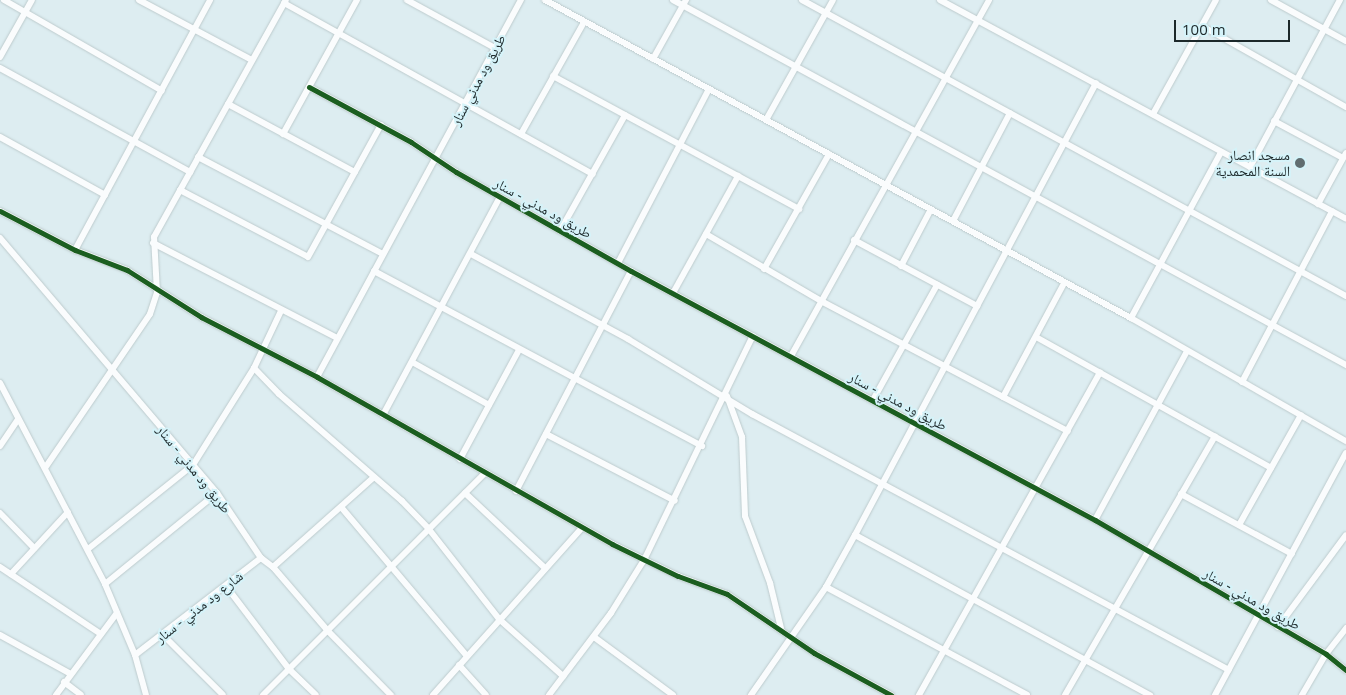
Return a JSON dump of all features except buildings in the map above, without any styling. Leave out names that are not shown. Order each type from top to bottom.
[{"type":"street","points":[[4,0],[162,92]]},
{"type":"street","points":[[0,57],[32,0]]},
{"type":"street","points":[[139,0],[252,60]]},
{"type":"street","points":[[75,250],[210,0]]},
{"type":"street","points":[[283,134],[356,0]]},
{"type":"street","points":[[408,0],[495,48]]},
{"type":"street","name":"طريق ود مدني سنار","points":[[317,377],[521,0]]},
{"type":"street","points":[[544,0],[1131,318],[1187,352],[1346,441]]},
{"type":"street","points":[[673,0],[685,3],[914,132],[1346,365]]},
{"type":"street","points":[[802,0],[1346,296]]},
{"type":"street","points":[[766,120],[833,0]]},
{"type":"street","points":[[940,0],[1346,219]]},
{"type":"street","points":[[791,356],[988,0]]},
{"type":"street","points":[[1153,114],[1216,0]]},
{"type":"street","points":[[1271,0],[1346,41]]},
{"type":"street","points":[[1250,167],[1340,0]]},
{"type":"street","points":[[45,468],[150,314],[157,292],[153,243],[198,157],[285,2],[593,174]]},
{"type":"street","points":[[653,59],[685,3]]},
{"type":"street","points":[[521,134],[584,22]]},
{"type":"street","points":[[1202,26],[1346,107]]},
{"type":"street","points":[[0,68],[132,142],[190,172]]},
{"type":"street","points":[[553,76],[799,209]]},
{"type":"street","name":"طريق ود مدني - سنار","points":[[751,695],[826,587],[884,484],[1096,83]]},
{"type":"street","name":"طريق ود مدني - سنار","points":[[309,87],[381,125],[560,232],[1095,520],[1326,654],[1346,670]]},
{"type":"street","points":[[618,263],[709,90]]},
{"type":"street","points":[[228,104],[356,172]]},
{"type":"street","points":[[954,221],[1010,113]]},
{"type":"street","points":[[560,232],[625,115]]},
{"type":"street","points":[[1274,122],[1345,155],[1318,204]]},
{"type":"street","points":[[180,190],[308,257],[381,125]]},
{"type":"street","points":[[0,137],[105,195]]},
{"type":"street","points":[[1131,318],[1221,152]]},
{"type":"street","points":[[764,268],[829,154]]},
{"type":"street","points":[[198,157],[383,254]]},
{"type":"street","points":[[673,293],[738,176]]},
{"type":"street","points":[[383,415],[500,197]]},
{"type":"street","points":[[901,266],[932,209]]},
{"type":"street","points":[[0,211],[75,250],[127,270],[157,292],[263,351],[317,377],[484,474],[582,528],[644,560],[727,594],[781,628],[792,638],[889,695]]},
{"type":"street","points":[[1242,382],[1302,273],[1332,211]]},
{"type":"street","points":[[706,234],[821,300],[1068,431]]},
{"type":"street","name":"طريق ود مدني - سنار","points":[[0,238],[112,372],[217,493],[261,558],[273,567],[328,631],[391,695]]},
{"type":"street","points":[[854,240],[977,306]]},
{"type":"street","points":[[153,243],[281,311],[337,338]]},
{"type":"street","points":[[471,254],[604,325],[884,484],[1114,606],[1229,670]]},
{"type":"street","points":[[374,271],[702,446]]},
{"type":"street","points":[[516,491],[631,271]]},
{"type":"street","points":[[1003,397],[1064,282]]},
{"type":"street","points":[[872,400],[937,285]]},
{"type":"street","points":[[88,549],[193,465],[254,368],[281,311]]},
{"type":"street","points":[[551,694],[594,637],[644,560],[702,446],[753,336]]},
{"type":"street","points":[[1036,337],[1271,468]]},
{"type":"street","points":[[460,459],[519,350]]},
{"type":"street","points":[[1095,520],[1187,352]]},
{"type":"street","points":[[412,362],[489,405]]},
{"type":"street","points":[[254,368],[279,394],[374,477],[428,528],[499,619],[563,676]]},
{"type":"street","points":[[919,695],[1100,372]]},
{"type":"street","points":[[0,383],[105,584],[135,655],[146,695]]},
{"type":"street","points":[[725,395],[741,432],[745,516],[770,583],[781,628]]},
{"type":"street","points":[[0,401],[6,396]]},
{"type":"street","points":[[1239,525],[1301,416]]},
{"type":"street","points":[[0,446],[18,419]]},
{"type":"street","points":[[546,434],[675,501]]},
{"type":"street","points":[[1065,695],[1114,606],[1215,436]]},
{"type":"street","name":"طريق ود مدني - سنار","points":[[1215,695],[1346,453]]},
{"type":"street","points":[[263,695],[484,474]]},
{"type":"street","points":[[273,567],[374,477]]},
{"type":"street","points":[[105,584],[217,493]]},
{"type":"street","points":[[465,494],[545,568]]},
{"type":"street","points":[[1181,494],[1292,554]]},
{"type":"street","points":[[341,507],[392,564],[467,656]]},
{"type":"street","points":[[11,574],[68,512]]},
{"type":"street","points":[[0,513],[34,548]]},
{"type":"street","points":[[432,695],[582,528]]},
{"type":"street","points":[[855,535],[1150,695]]},
{"type":"street","points":[[1278,627],[1346,535]]},
{"type":"street","name":"شارع ود مدني - سنار","points":[[135,655],[164,636],[261,558]]},
{"type":"street","points":[[0,567],[100,634]]},
{"type":"street","points":[[226,586],[289,669],[316,695]]},
{"type":"street","points":[[826,587],[1027,695]]},
{"type":"street","points":[[56,695],[69,674],[117,613]]},
{"type":"street","points":[[1302,695],[1326,654],[1346,628]]},
{"type":"street","points":[[0,635],[69,674]]},
{"type":"street","points":[[164,636],[224,695]]},
{"type":"street","points":[[594,637],[673,695]]},
{"type":"street","points":[[459,665],[486,695]]},
{"type":"street","points":[[64,682],[81,695]]},
{"type":"cycle path","points":[[309,87],[411,142],[456,172],[631,271],[1095,520],[1326,654],[1346,670]]},
{"type":"cycle path","points":[[0,211],[75,250],[127,270],[201,317],[317,377],[612,544],[678,576],[727,594],[814,653],[891,695]]},
{"type":"place","name":"مسجد انصار السنة المحمدية","points":[[1300,163]]}]
